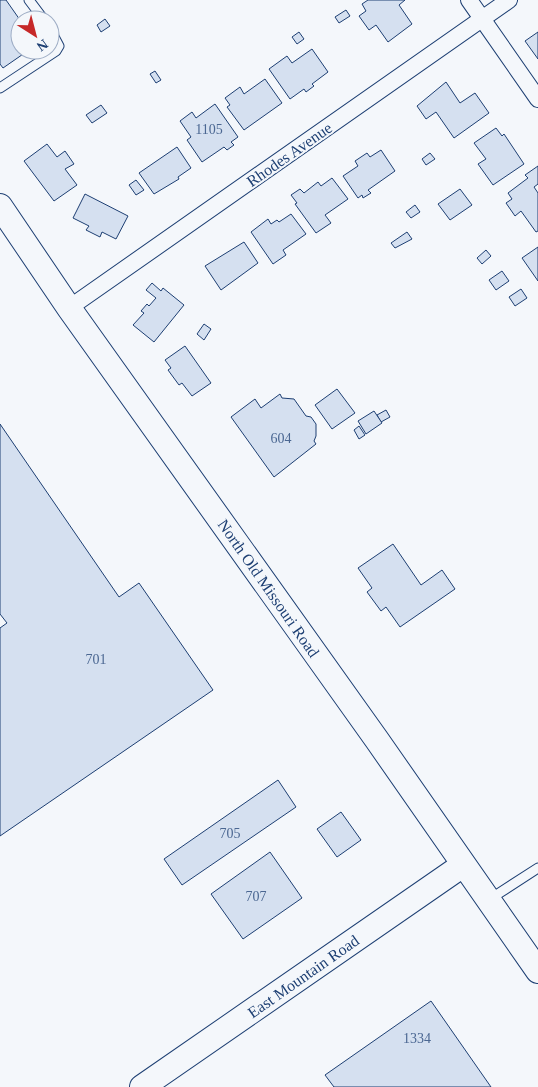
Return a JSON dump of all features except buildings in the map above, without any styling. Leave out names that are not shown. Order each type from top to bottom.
[{"type":"main road","name":"North Old Missouri Road","points":[[0,206],[69,308],[372,732],[488,901],[538,970]]},
{"type":"main road","name":"East Mountain Road","points":[[155,1081],[463,865]]},
{"type":"street","points":[[469,0],[538,99]]},
{"type":"street","name":"Rhodes Avenue","points":[[69,308],[509,0]]},
{"type":"lane","points":[[0,88],[42,60]]},
{"type":"lane","points":[[488,901],[538,868]]}]
